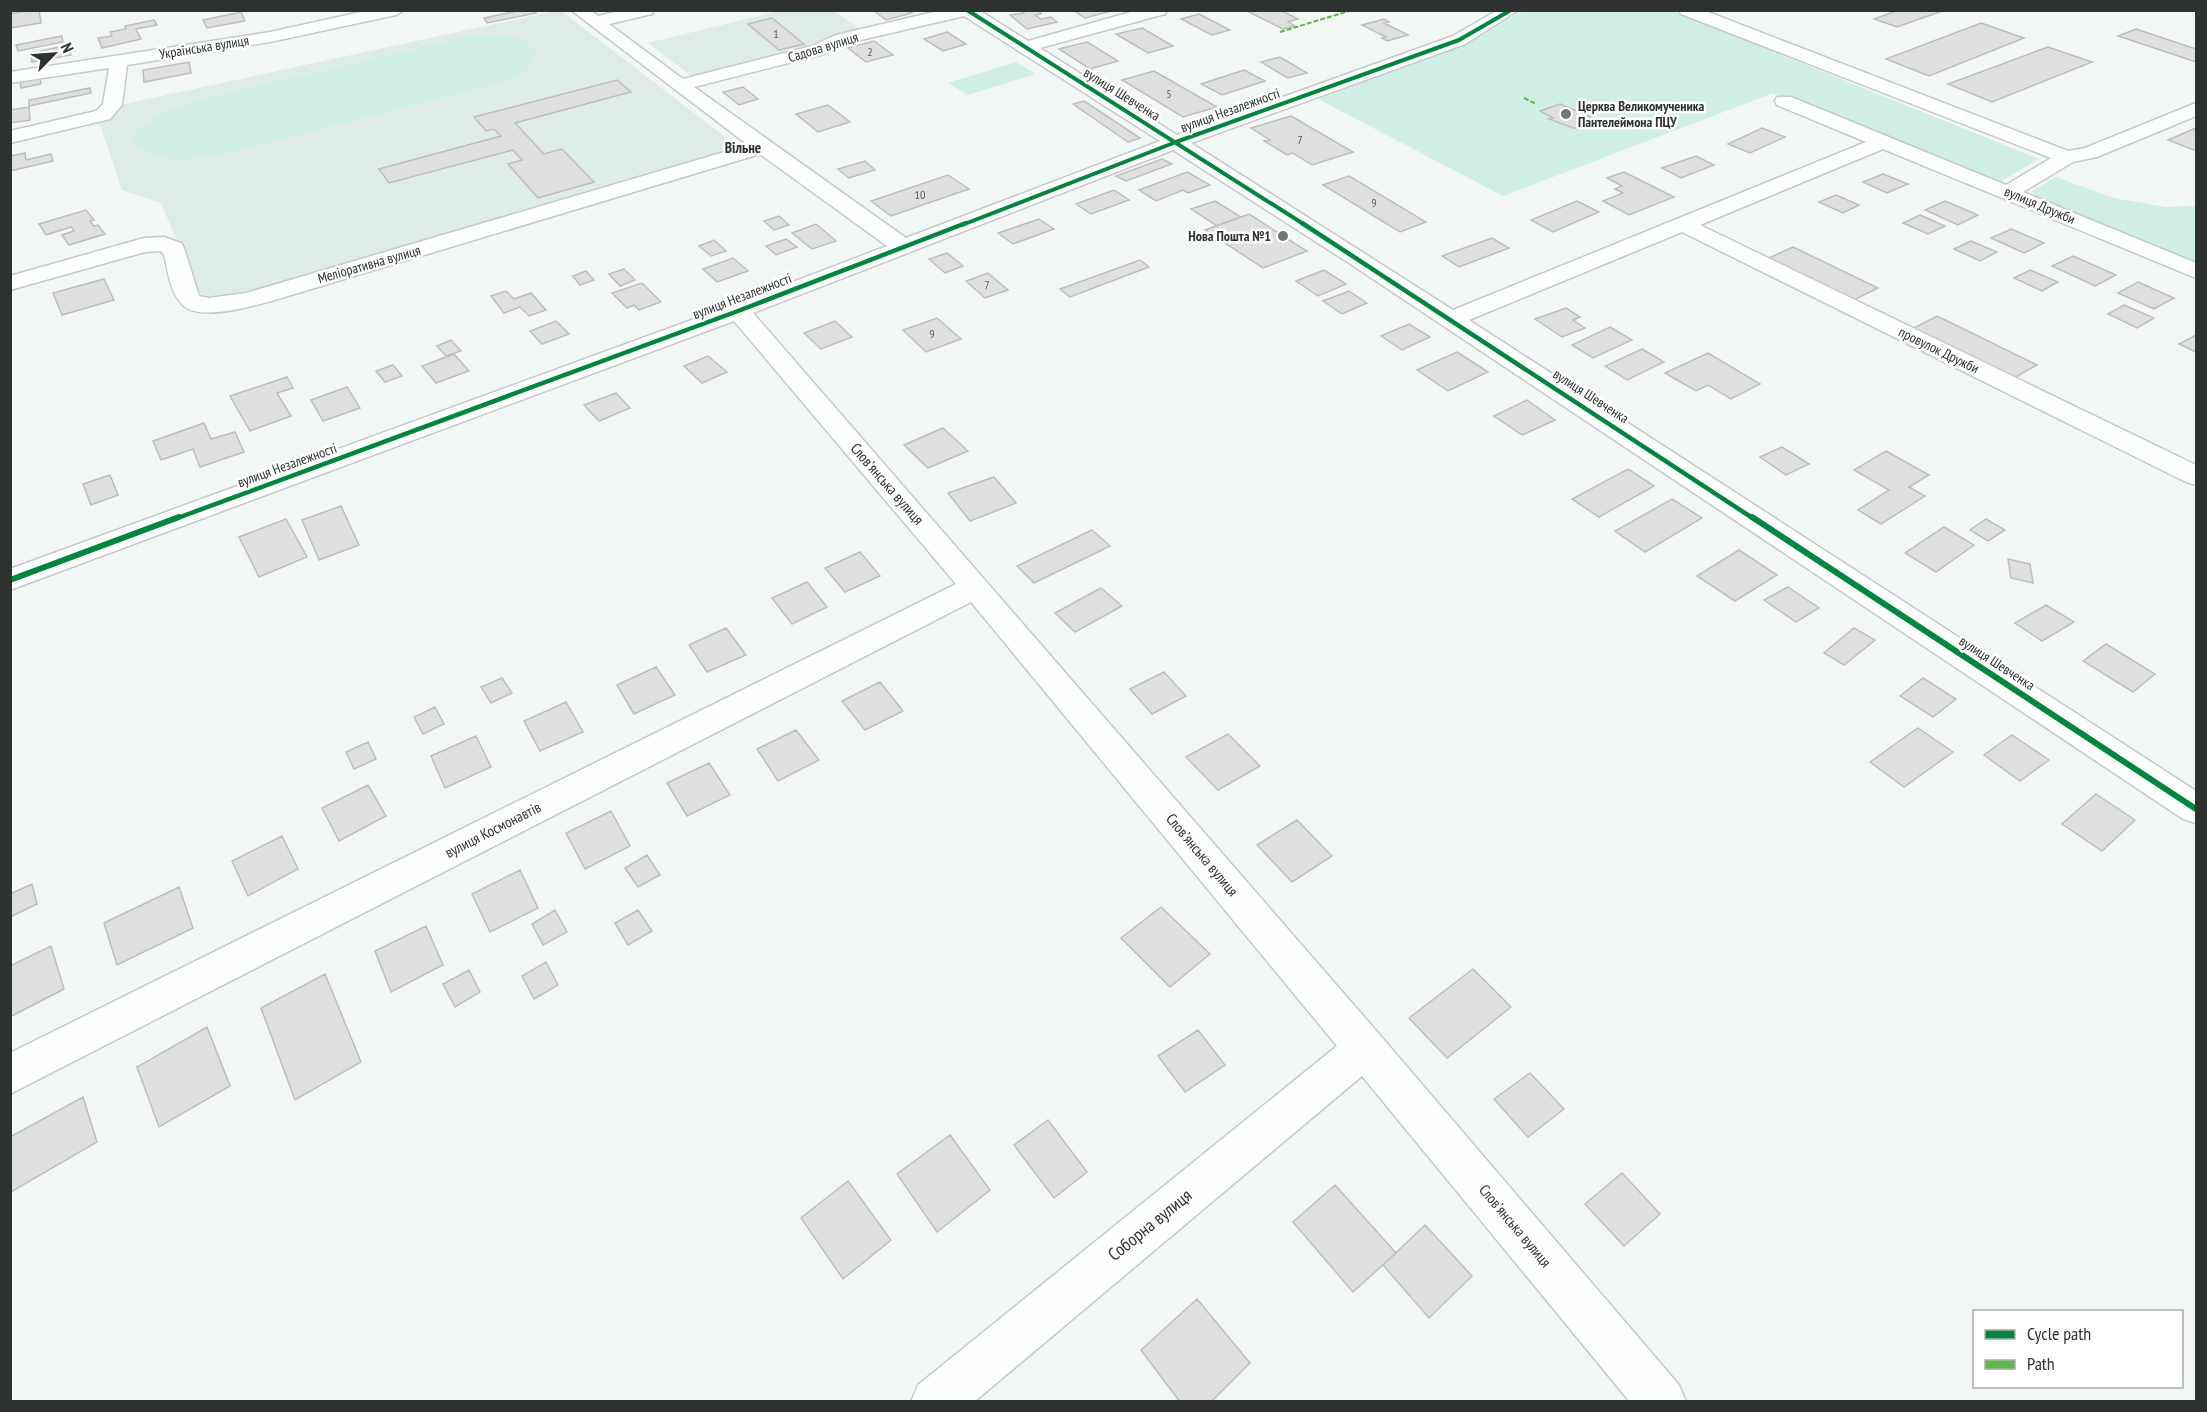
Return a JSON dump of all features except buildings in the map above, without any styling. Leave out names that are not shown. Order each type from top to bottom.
[{"type":"street","name":"Українська вулиця","points":[[10,78],[270,37],[396,10]]},
{"type":"street","points":[[579,10],[763,147],[904,247]]},
{"type":"street","points":[[596,22],[645,10]]},
{"type":"street","name":"вулиця Шевченка","points":[[966,10],[1451,319],[2196,809]]},
{"type":"street","name":"Садова вулиця","points":[[680,85],[818,50],[842,39],[966,10]]},
{"type":"street","points":[[1025,47],[1159,10]]},
{"type":"street","name":"вулиця Незалежності","points":[[10,580],[738,311],[1176,142],[1459,40],[1511,10]]},
{"type":"street","points":[[1687,10],[2031,145],[2067,156]]},
{"type":"street","points":[[10,137],[103,115],[112,105],[119,59]]},
{"type":"street","name":"вулиця Дружби","points":[[1784,101],[2196,270]]},
{"type":"street","points":[[2009,192],[2067,156],[2090,153],[2196,109]]},
{"type":"street","points":[[1451,319],[1883,142]]},
{"type":"street","name":"Меліоративна вулиця","points":[[10,283],[144,244],[164,244],[173,248],[186,298],[194,304],[206,306],[225,303],[285,289],[386,260],[763,147]]},
{"type":"street","name":"провулок Дружби","points":[[1682,224],[2196,476]]},
{"type":"street","name":"Словʼянська вулиця","points":[[738,311],[975,587],[1662,1401]]},
{"type":"street","name":"вулиця Космонавтів","points":[[10,1074],[975,587]]},
{"type":"street","name":"Соборна вулиця","points":[[935,1401],[1365,1048]]},
{"type":"shaded area","points":[[560,10],[741,149],[284,283],[219,297],[203,295],[198,291],[161,203],[122,190],[99,122],[120,105]]},
{"type":"shaded area","points":[[784,10],[834,11],[863,31],[808,44],[813,49],[694,78],[648,43]]},
{"type":"green space","points":[[1523,11],[1673,11],[2039,159],[1997,184],[1773,93],[1503,196],[1318,99],[1466,44]]},
{"type":"green space","points":[[471,36],[499,36],[517,39],[525,42],[537,55],[522,71],[488,86],[231,152],[181,159],[156,156],[134,145],[135,133],[150,121],[173,109],[199,100]]},
{"type":"green space","points":[[1016,62],[1036,74],[968,95],[948,83]]},
{"type":"green space","points":[[2056,177],[2113,198],[2166,207],[2196,206],[2196,268],[2038,202],[2032,191]]},
{"type":"marked path","points":[[1280,32],[1352,10]]},
{"type":"marked path","points":[[1524,98],[1536,104]]},
{"type":"cycle path","points":[[967,10],[1357,258],[2196,809]]},
{"type":"cycle path","points":[[10,580],[738,311],[1176,142],[1459,40],[1511,10]]},
{"type":"place","name":"Церква Великомученика Пантелеймона ПЦУ","points":[[1566,114]]},
{"type":"place","name":"Нова Пошта №1","points":[[1283,236]]},
{"type":"district","name":"Вільне","points":[[743,148]]}]
